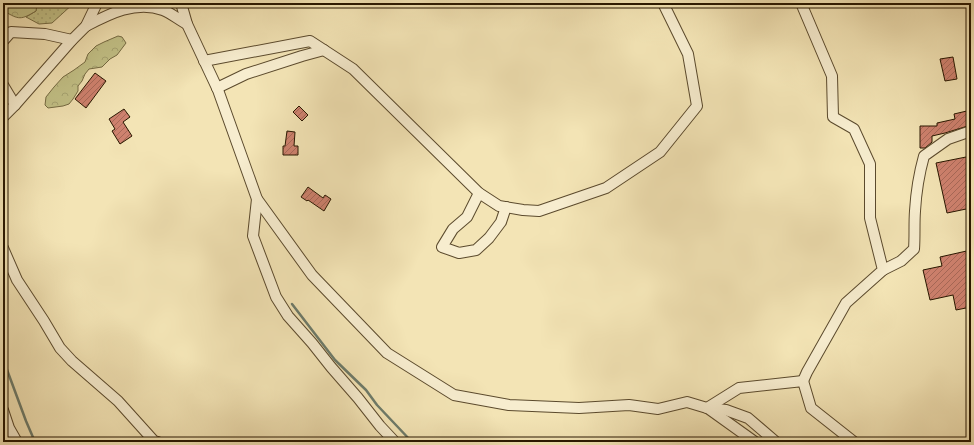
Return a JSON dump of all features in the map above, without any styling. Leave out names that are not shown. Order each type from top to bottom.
[{"type":"street","points":[[86,26],[97,3]]},
{"type":"street","points":[[181,3],[187,24],[217,88],[257,199],[312,275],[387,353],[454,396],[509,405],[579,408],[629,405],[658,409],[687,402],[707,408],[726,410],[748,418],[776,442]]},
{"type":"street","points":[[204,61],[310,41],[353,69],[479,193],[499,206],[539,211],[606,188],[660,152],[697,106],[688,54],[663,3]]},
{"type":"street","points":[[801,3],[832,76],[833,117],[854,129],[870,164],[870,218],[883,270]]},
{"type":"street","points":[[3,117],[86,26],[113,13],[129,8],[148,6],[163,10],[187,24]]},
{"type":"street","points":[[3,41],[11,32],[45,34],[72,40]]},
{"type":"street","points":[[217,88],[246,74],[324,50]]},
{"type":"street","points":[[3,85],[15,105]]},
{"type":"street","points":[[854,442],[811,408],[803,381],[846,304],[883,270],[901,262],[914,249],[915,212],[919,175],[924,156],[948,140],[971,131]]},
{"type":"street","points":[[479,193],[467,217],[453,229],[442,247],[459,254],[476,250],[489,238],[501,222],[506,207]]},
{"type":"street","points":[[257,199],[253,236],[276,297],[288,316],[395,442]]},
{"type":"street","points":[[3,248],[17,280],[60,348],[72,361],[118,401],[154,440],[158,442]]},
{"type":"street","points":[[707,408],[739,388],[803,381]]},
{"type":"street","points":[[707,408],[754,442]]},
{"type":"street","points":[[3,410],[8,428],[17,442]]},
{"type":"green space","points":[[3,3],[37,4],[36,11],[20,18],[3,11]]},
{"type":"green space","points":[[38,3],[74,3],[52,23],[39,24],[26,17],[36,11]]},
{"type":"green space","points":[[118,36],[122,37],[126,43],[117,55],[110,59],[102,67],[89,69],[78,86],[78,91],[69,104],[48,108],[45,105],[46,97],[63,77],[85,62],[88,54],[96,46]]},
{"type":"building","points":[[953,57],[957,79],[945,81],[940,59]]},
{"type":"building","points":[[95,73],[106,81],[86,108],[75,99]]},
{"type":"building","points":[[299,106],[308,115],[302,121],[293,112]]},
{"type":"building","points":[[124,109],[130,117],[123,122],[132,136],[120,144],[112,131],[115,129],[109,119]]},
{"type":"building","points":[[971,110],[971,125],[932,136],[932,142],[925,148],[920,148],[920,126],[937,126],[937,123],[955,119],[954,114]]},
{"type":"building","points":[[287,131],[295,132],[294,146],[298,146],[298,155],[283,155],[283,146],[285,146]]},
{"type":"building","points":[[971,156],[971,208],[947,213],[936,163]]},
{"type":"building","points":[[308,187],[323,198],[325,195],[331,199],[324,211],[301,197]]},
{"type":"building","points":[[971,250],[971,307],[956,310],[953,295],[930,300],[923,270],[942,266],[940,257]]},
{"type":"waterway","points":[[292,304],[335,360],[366,390],[377,405],[412,442]]},
{"type":"waterway","points":[[3,359],[35,442]]}]
